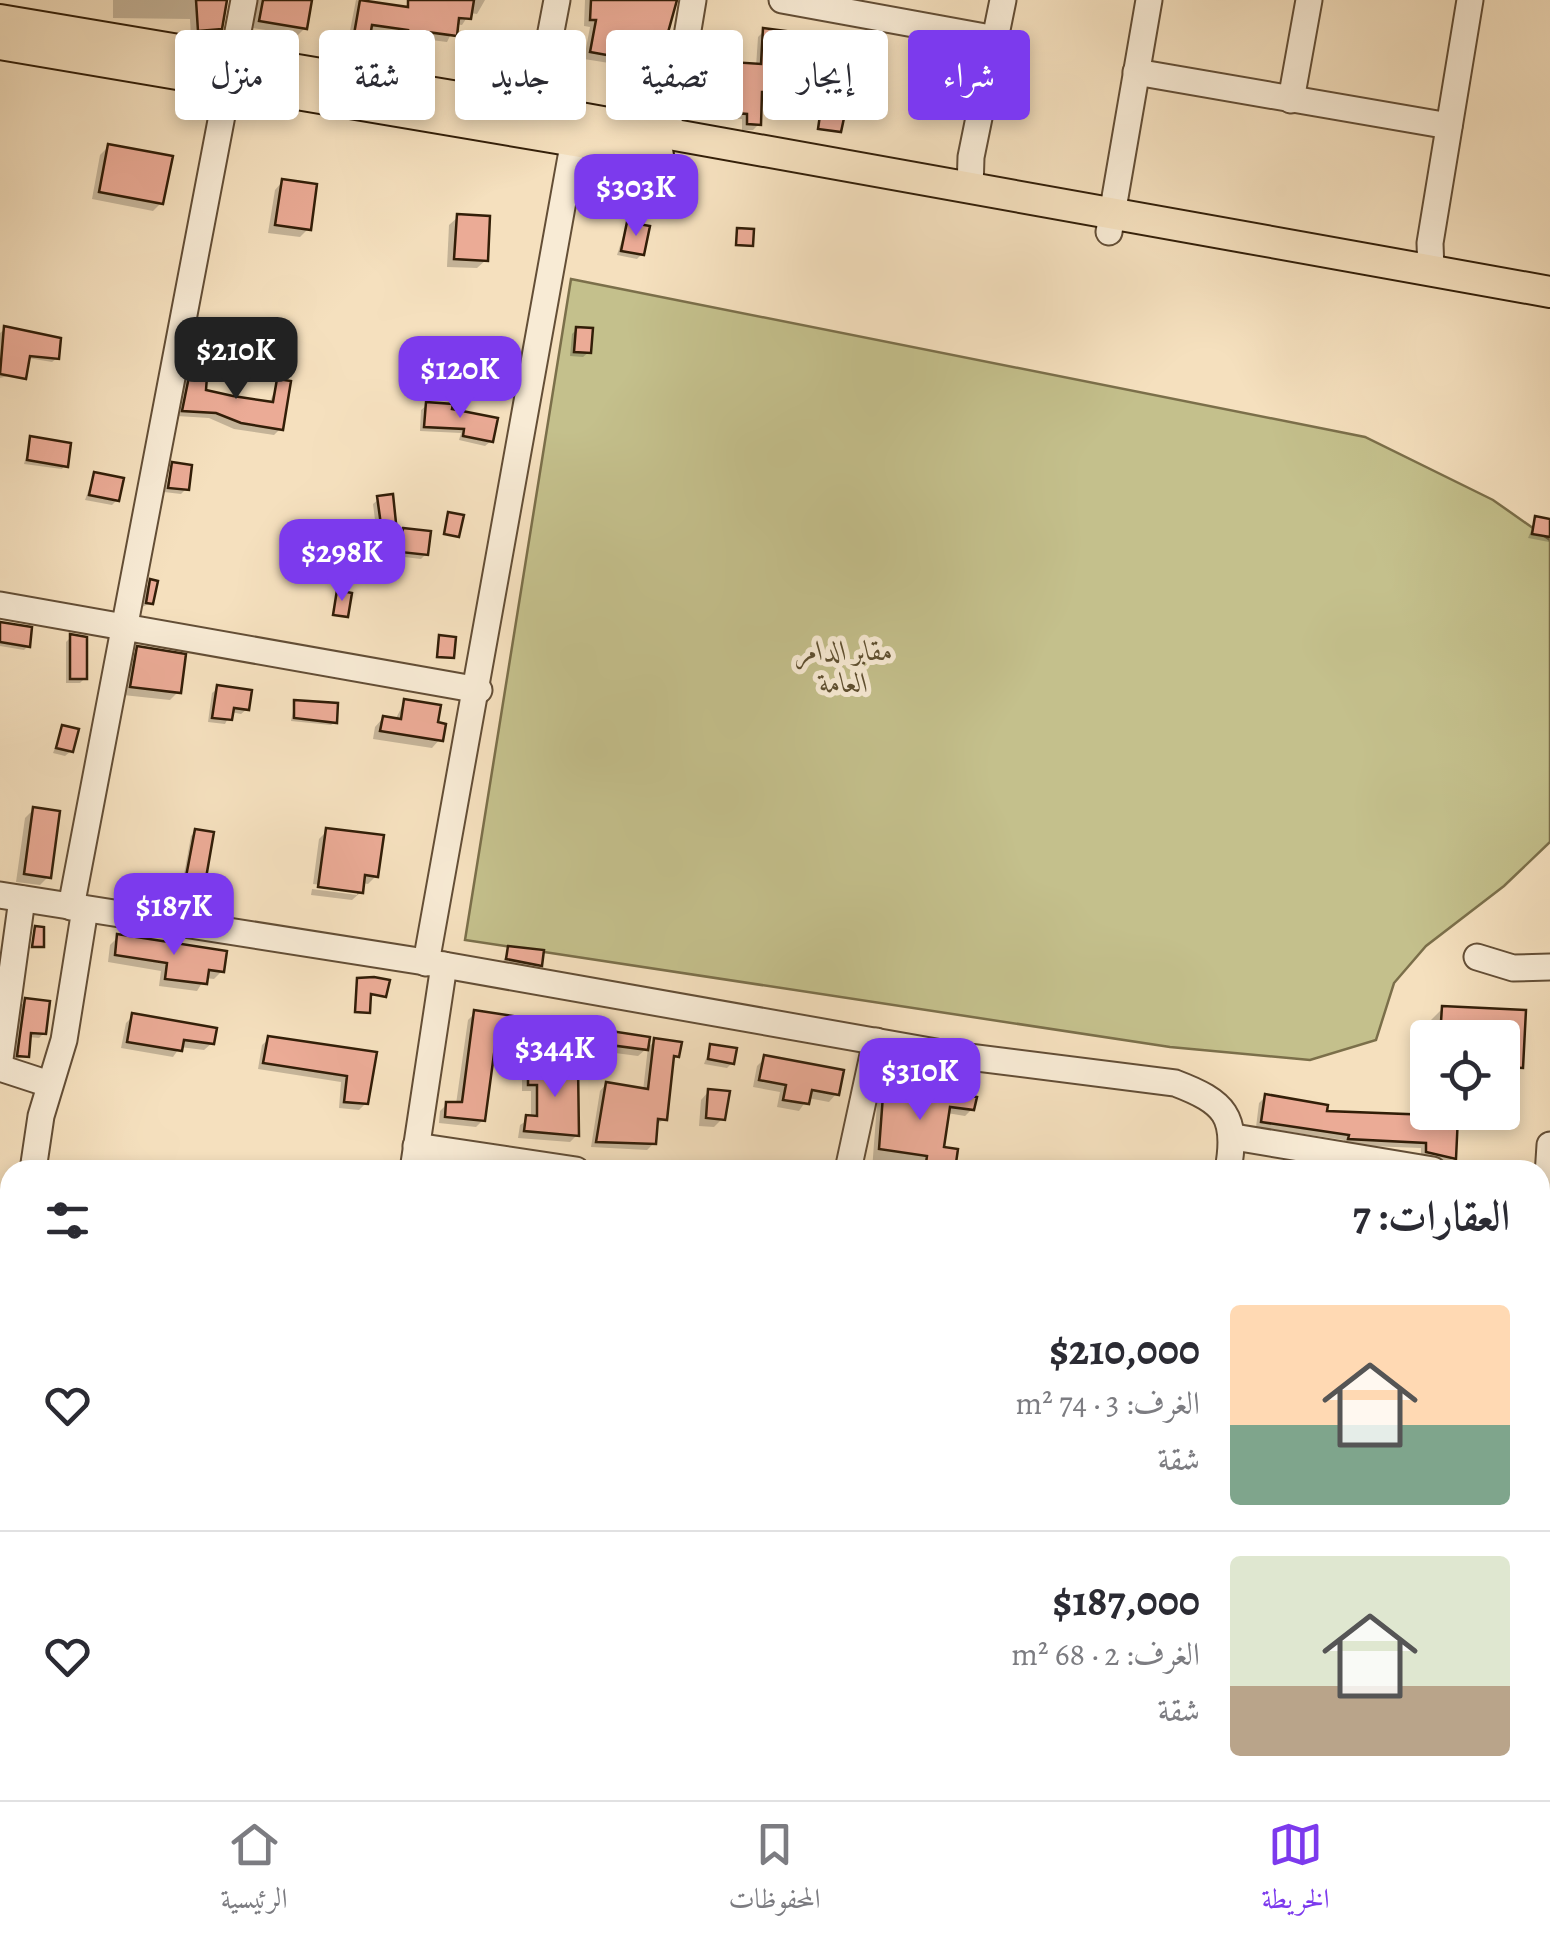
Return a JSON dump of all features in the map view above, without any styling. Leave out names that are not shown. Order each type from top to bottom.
[{"type":"main road","points":[[0,20],[175,58]]},
{"type":"main road","points":[[0,44],[175,64]]},
{"type":"main road","points":[[299,79],[455,99]]},
{"type":"main road","points":[[299,84],[574,140],[650,143],[970,189],[1111,223],[1550,310]]},
{"type":"main road","points":[[571,120],[650,143],[1111,223],[1550,292]]},
{"type":"street","points":[[239,30],[244,0]]},
{"type":"street","points":[[551,30],[557,0]]},
{"type":"street","points":[[650,143],[675,108],[693,0]]},
{"type":"street","points":[[782,0],[838,4],[955,30]]},
{"type":"street","points":[[998,30],[1003,0]]},
{"type":"street","points":[[1111,223],[1149,0]]},
{"type":"street","points":[[1291,100],[1309,0]]},
{"type":"street","points":[[1431,271],[1430,243],[1470,0]]},
{"type":"street","points":[[1136,72],[1449,126]]},
{"type":"street","points":[[35,1160],[50,1084],[64,1040],[78,908],[123,625],[222,120]]},
{"type":"street","points":[[970,189],[971,157],[979,120]]},
{"type":"street","points":[[442,1160],[415,1158],[435,964],[574,140]]},
{"type":"street","points":[[0,605],[479,690]]},
{"type":"street","points":[[0,1060],[11,897],[435,964],[876,1042],[1174,1083],[1206,1095],[1224,1112],[1234,1137],[1230,1160]]},
{"type":"street","points":[[1476,958],[1514,968],[1550,967]]},
{"type":"street","points":[[850,1160],[876,1042]]},
{"type":"street","points":[[0,1068],[50,1084]]},
{"type":"street","points":[[1234,1137],[1372,1160]]},
{"type":"green space","name":"مقابر الدامر العامة","points":[[571,279],[1365,437],[1493,500],[1550,540],[1550,842],[1504,886],[1426,946],[1394,983],[1376,1040],[1310,1060],[1170,1047],[465,940]]},
{"type":"building","points":[[196,0],[227,0],[222,29],[198,30]]},
{"type":"building","points":[[263,0],[312,0],[307,29],[259,21]]},
{"type":"building","points":[[360,0],[408,7],[408,0],[474,0],[471,19],[459,18],[455,36],[435,30],[372,25],[371,30],[355,30]]},
{"type":"building","points":[[591,0],[677,0],[669,30],[606,30],[606,55],[590,52],[596,20],[590,20]]},
{"type":"building","points":[[763,28],[778,30],[763,30],[761,125],[747,124],[747,114],[743,114],[743,63],[761,64]]},
{"type":"building","points":[[819,120],[844,120],[841,132],[818,129]]},
{"type":"building","points":[[108,144],[173,156],[163,204],[99,192]]},
{"type":"building","points":[[282,179],[317,184],[311,230],[275,225]]},
{"type":"building","points":[[457,214],[490,216],[488,261],[454,259]]},
{"type":"building","points":[[627,222],[650,226],[644,255],[621,251]]},
{"type":"building","points":[[737,228],[754,229],[753,246],[736,245]]},
{"type":"building","points":[[4,326],[61,338],[59,359],[30,356],[26,379],[0,374]]},
{"type":"building","points":[[576,327],[593,328],[591,353],[574,352]]},
{"type":"building","points":[[192,362],[208,363],[206,390],[233,396],[273,402],[277,379],[291,381],[283,430],[241,423],[216,413],[182,411]]},
{"type":"building","points":[[426,402],[453,404],[452,409],[498,418],[493,442],[463,436],[464,429],[424,427]]},
{"type":"building","points":[[30,436],[71,443],[68,467],[27,460]]},
{"type":"building","points":[[172,462],[192,465],[189,490],[168,488]]},
{"type":"building","points":[[94,472],[124,478],[119,501],[89,495]]},
{"type":"building","points":[[393,494],[396,523],[381,525],[377,496]]},
{"type":"building","points":[[448,512],[464,515],[459,537],[444,534]]},
{"type":"building","points":[[1535,516],[1550,519],[1550,537],[1532,534]]},
{"type":"building","points":[[403,528],[431,531],[428,555],[400,552]]},
{"type":"building","points":[[150,579],[158,581],[153,604],[146,603]]},
{"type":"building","points":[[337,590],[352,593],[348,617],[333,615]]},
{"type":"building","points":[[0,622],[32,627],[30,647],[0,642]]},
{"type":"building","points":[[70,634],[87,637],[87,679],[70,679]]},
{"type":"building","points":[[439,635],[456,637],[454,658],[437,657]]},
{"type":"building","points":[[137,646],[186,654],[181,693],[130,687]]},
{"type":"building","points":[[217,685],[252,690],[249,710],[234,708],[232,720],[212,718]]},
{"type":"building","points":[[404,699],[441,705],[438,722],[446,724],[443,741],[380,731],[383,716],[401,719]]},
{"type":"building","points":[[294,700],[338,703],[337,723],[294,718]]},
{"type":"building","points":[[62,725],[79,729],[73,752],[56,748]]},
{"type":"building","points":[[33,807],[60,811],[51,878],[24,874]]},
{"type":"building","points":[[326,828],[384,835],[378,877],[365,875],[363,893],[318,887]]},
{"type":"building","points":[[195,829],[214,832],[202,901],[182,898]]},
{"type":"building","points":[[35,926],[44,927],[44,947],[32,947]]},
{"type":"building","points":[[117,934],[227,951],[224,972],[209,970],[207,984],[165,979],[167,963],[115,955]]},
{"type":"building","points":[[508,946],[544,950],[542,966],[506,959]]},
{"type":"building","points":[[357,978],[390,980],[386,997],[371,994],[370,1013],[355,1012]]},
{"type":"building","points":[[25,998],[50,1001],[46,1034],[31,1033],[29,1057],[17,1056]]},
{"type":"building","points":[[1442,1006],[1526,1010],[1523,1068],[1520,1020],[1441,1020]]},
{"type":"building","points":[[474,1010],[650,1037],[648,1050],[534,1035],[533,1043],[496,1039],[485,1121],[445,1117],[446,1102],[462,1102]]},
{"type":"building","points":[[132,1013],[217,1028],[214,1044],[184,1040],[182,1051],[127,1042]]},
{"type":"building","points":[[268,1036],[377,1052],[368,1104],[344,1102],[347,1076],[263,1063]]},
{"type":"building","points":[[654,1038],[682,1042],[679,1057],[674,1056],[667,1120],[658,1119],[656,1144],[596,1142],[606,1082],[648,1089]]},
{"type":"building","points":[[710,1044],[737,1048],[734,1064],[708,1059]]},
{"type":"building","points":[[764,1055],[844,1070],[839,1095],[812,1090],[809,1104],[783,1100],[786,1085],[759,1080]]},
{"type":"building","points":[[578,1065],[579,1136],[524,1131],[526,1115],[537,1116],[537,1085],[528,1085],[528,1066]]},
{"type":"building","points":[[884,1082],[977,1097],[974,1110],[950,1107],[944,1147],[958,1149],[956,1160],[926,1160],[927,1156],[879,1149]]},
{"type":"building","points":[[708,1089],[730,1091],[725,1120],[706,1118]]},
{"type":"building","points":[[1265,1094],[1328,1105],[1327,1111],[1410,1114],[1410,1130],[1457,1130],[1456,1159],[1426,1152],[1426,1143],[1348,1139],[1349,1135],[1261,1122]]}]
